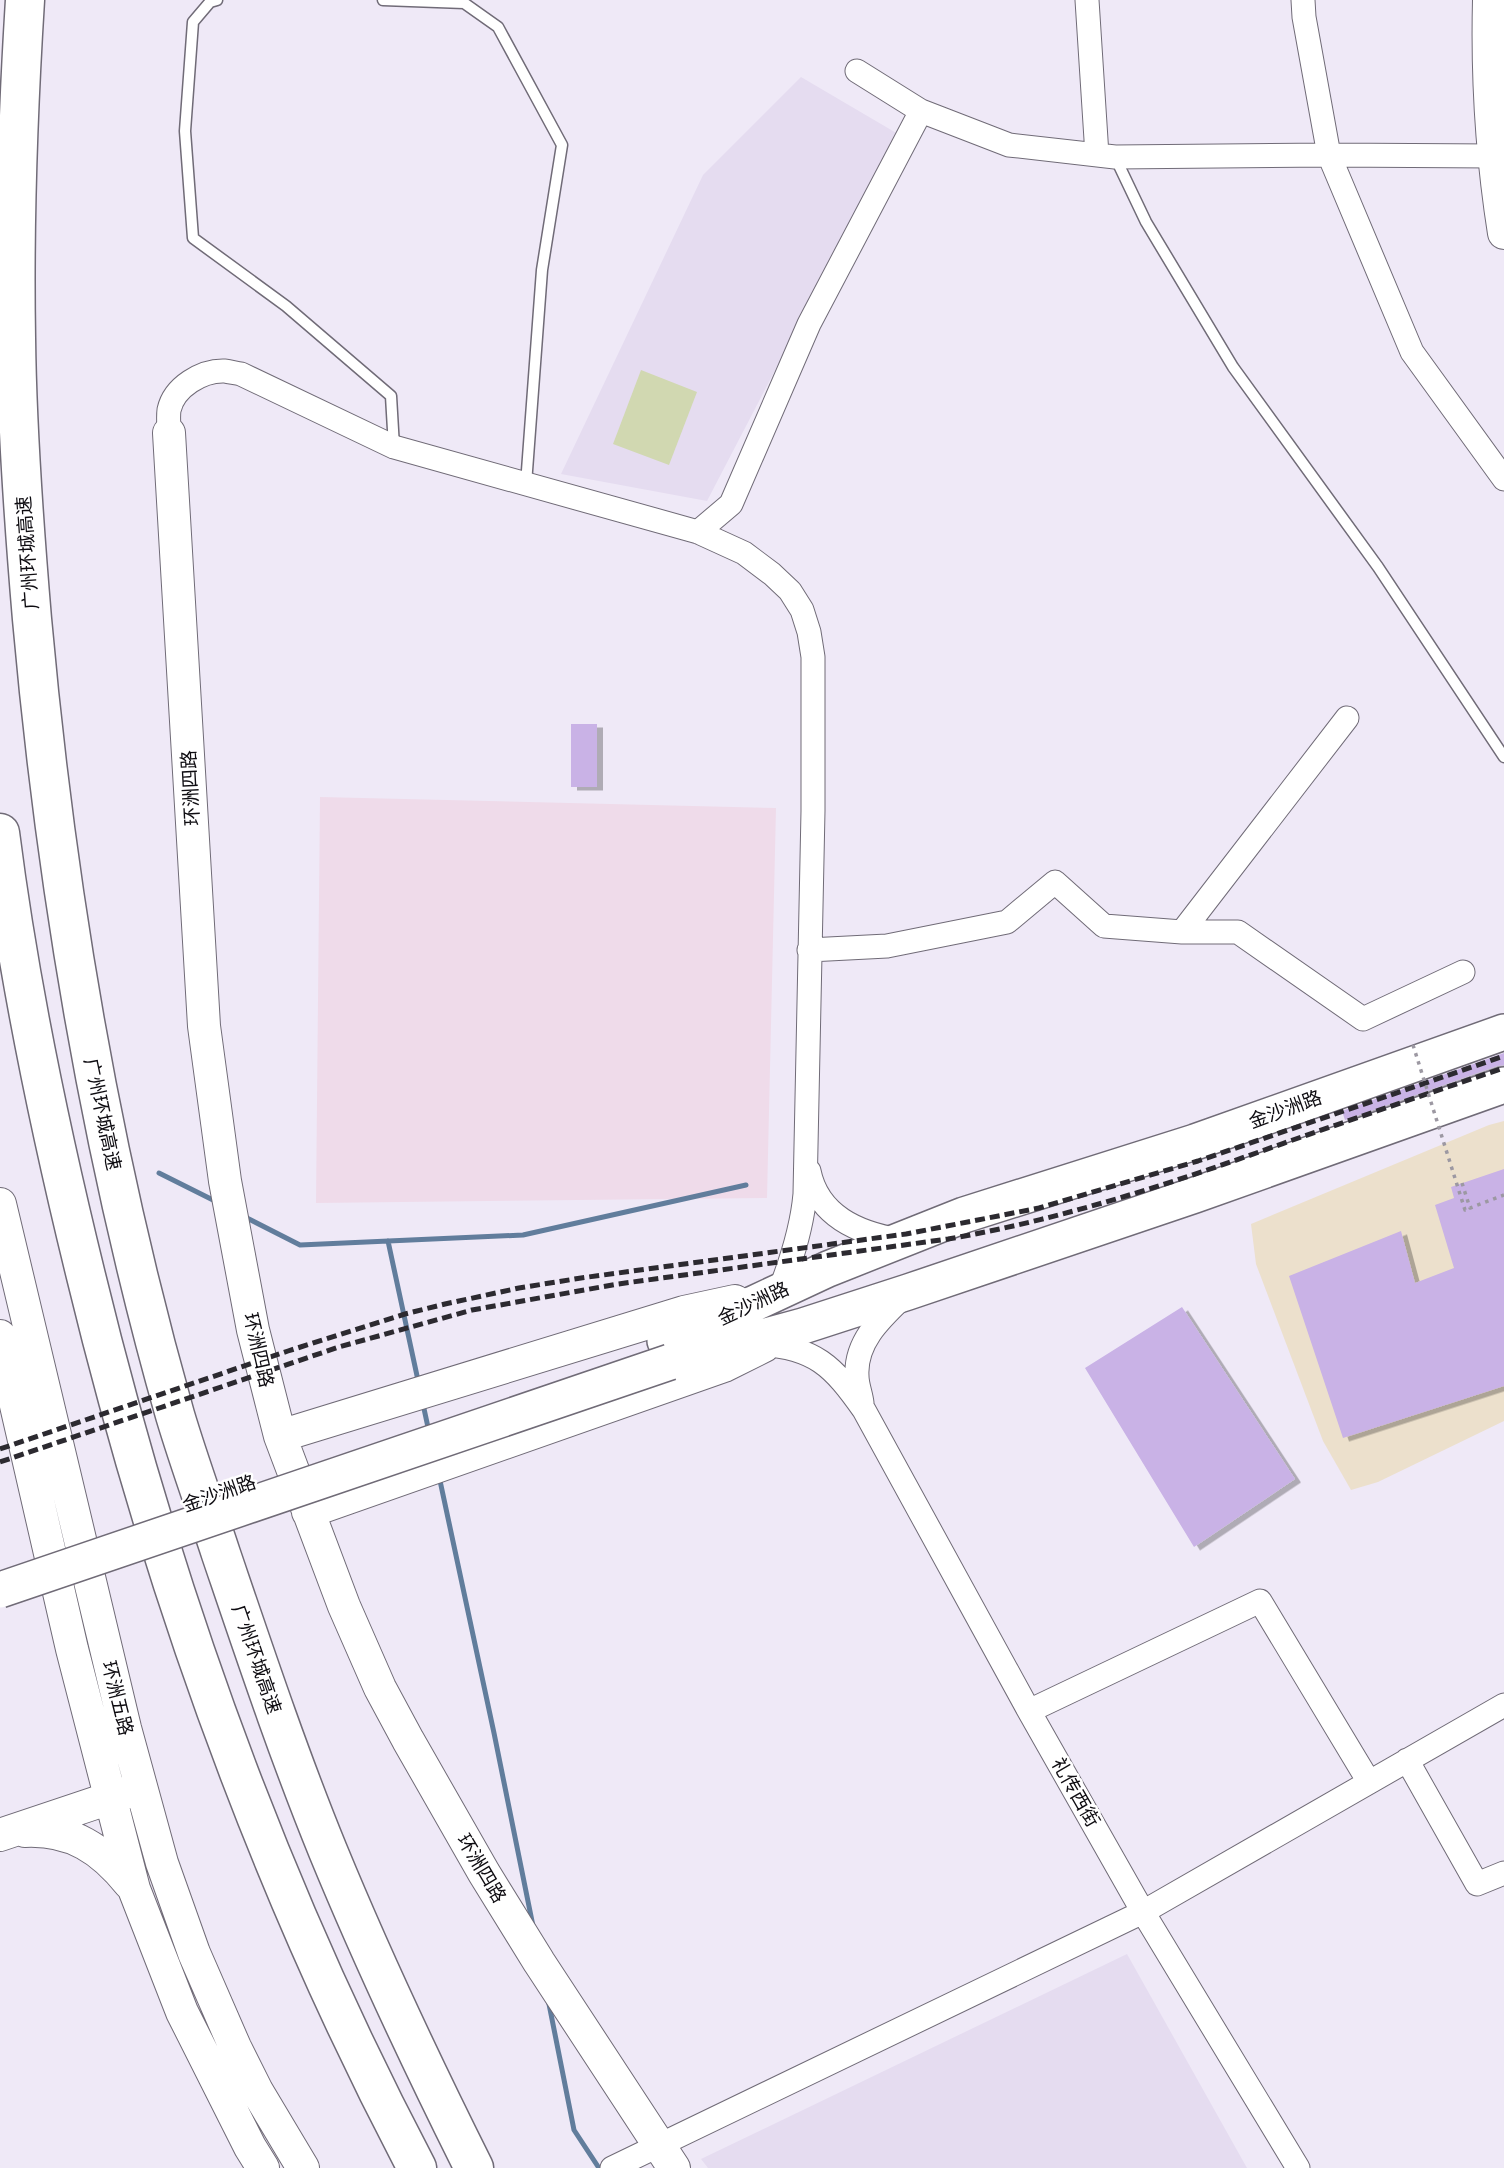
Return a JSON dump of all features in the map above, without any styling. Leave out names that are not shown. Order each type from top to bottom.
[{"type":"highway","name":"广州环城高速","points":[[25,0],[17,182],[16,343],[24,533],[39,701],[60,873],[89,1048],[119,1191],[176,1416],[269,1696],[327,1849],[397,2008],[474,2168]]},
{"type":"highway","points":[[0,833],[26,1005],[67,1204],[102,1345],[176,1599],[206,1685],[296,1910],[367,2066],[418,2168]]},
{"type":"highway","points":[[327,1849],[391,1984],[425,2048],[496,2168]]},
{"type":"main road","name":"金沙洲路","points":[[0,1590],[668,1351],[720,1319],[780,1290],[899,1240],[1014,1198],[1195,1142],[1504,1032]]},
{"type":"main road","name":"金沙洲路","points":[[0,1569],[341,1450],[668,1351],[750,1344],[1195,1195],[1504,1085]]},
{"type":"street","points":[[1087,0],[1106,156]]},
{"type":"street","points":[[1303,0],[1329,155],[1412,352],[1504,479]]},
{"type":"street","points":[[1489,0],[1494,156],[1504,233]]},
{"type":"street","points":[[857,71],[921,111],[1009,145],[1106,156],[1494,156]]},
{"type":"street","points":[[698,532],[731,504],[809,324],[921,111]]},
{"type":"street","points":[[169,433],[169,409],[178,394],[191,381],[206,374],[224,371],[241,374],[394,447],[698,532],[744,553],[790,591],[803,610],[813,657],[803,1216],[780,1290],[684,1312],[280,1436]]},
{"type":"street","name":"环洲四路","points":[[169,433],[204,1026],[225,1181],[246,1297],[280,1436],[344,1606],[376,1678],[414,1752],[539,1962],[666,2157]]},
{"type":"street","points":[[1182,932],[1347,718]]},
{"type":"street","points":[[808,950],[887,946],[1007,922],[1055,882],[1104,926],[1182,932],[1238,932],[1363,1019],[1463,972]]},
{"type":"street","points":[[806,1156],[811,1180],[827,1209],[858,1230],[899,1240]]},
{"type":"street","name":"环洲五路","points":[[0,1203],[6,1283],[46,1403],[162,1863],[216,2006],[257,2091],[303,2168]]},
{"type":"street","points":[[864,1410],[857,1376],[858,1355],[878,1321],[908,1292]]},
{"type":"street","name":"环洲五路","points":[[0,1336],[8,1394],[134,1889],[182,2012],[263,2168]]},
{"type":"street","points":[[308,1512],[724,1366],[750,1344],[796,1350],[825,1364],[838,1374],[864,1410]]},
{"type":"street","name":"礼传西街","points":[[864,1410],[1143,1912],[1298,2168]]},
{"type":"street","points":[[1029,1711],[1260,1601],[1369,1782]]},
{"type":"street","points":[[612,2168],[666,2157],[1143,1912],[1504,1705]]},
{"type":"street","points":[[1407,1760],[1477,1884],[1504,1873]]},
{"type":"street","points":[[5,1833],[141,1788]]},
{"type":"street","points":[[5,1833],[46,1831],[82,1842],[105,1855],[134,1889]]},
{"type":"lane","points":[[217,0],[210,2],[193,22],[185,131],[193,238],[286,306],[391,396],[394,447]]},
{"type":"lane","points":[[383,0],[464,3],[498,27],[562,145],[542,270],[526,484]]},
{"type":"lane","points":[[1106,156],[1233,367],[1378,567],[1504,758]]},
{"type":"path","points":[[1413,1045],[1465,1210],[1504,1195]]},
{"type":"path","points":[[1462,1183],[1470,1208]]},
{"type":"shaded area","points":[[801,77],[898,134],[707,501],[561,474],[703,175]]},
{"type":"shaded area","points":[[320,797],[776,808],[767,1198],[316,1203]]},
{"type":"shaded area","points":[[1504,1121],[1504,1421],[1378,1482],[1351,1490],[1323,1441],[1256,1264],[1251,1224]]},
{"type":"shaded area","points":[[1127,1954],[1247,2168],[708,2168],[701,2159]]},
{"type":"green space","points":[[641,370],[697,392],[669,465],[613,444]]},
{"type":"building","points":[[571,724],[597,724],[597,787],[571,787]]},
{"type":"building","points":[[1504,1053],[1504,1065],[1345,1120],[1342,1111]]},
{"type":"building","points":[[1504,1169],[1504,1386],[1343,1438],[1289,1276],[1401,1231],[1415,1283],[1454,1268],[1435,1205],[1454,1198],[1451,1187]]},
{"type":"building","points":[[1182,1307],[1295,1479],[1194,1547],[1085,1368]]},
{"type":"waterway","points":[[159,1173],[219,1203]]},
{"type":"waterway","points":[[243,1216],[300,1245],[523,1235],[746,1185]]},
{"type":"waterway","points":[[388,1241],[419,1385]]},
{"type":"waterway","points":[[423,1404],[429,1432]]},
{"type":"waterway","points":[[439,1476],[533,1926]]},
{"type":"waterway","points":[[548,1999],[574,2130],[599,2168]]},
{"type":"railway","points":[[0,1449],[288,1351],[445,1304],[581,1278],[906,1234],[1039,1208],[1198,1161],[1504,1056]]},
{"type":"railway","points":[[0,1462],[339,1347],[472,1310],[618,1284],[948,1239],[1077,1210],[1204,1171],[1504,1068]]}]
